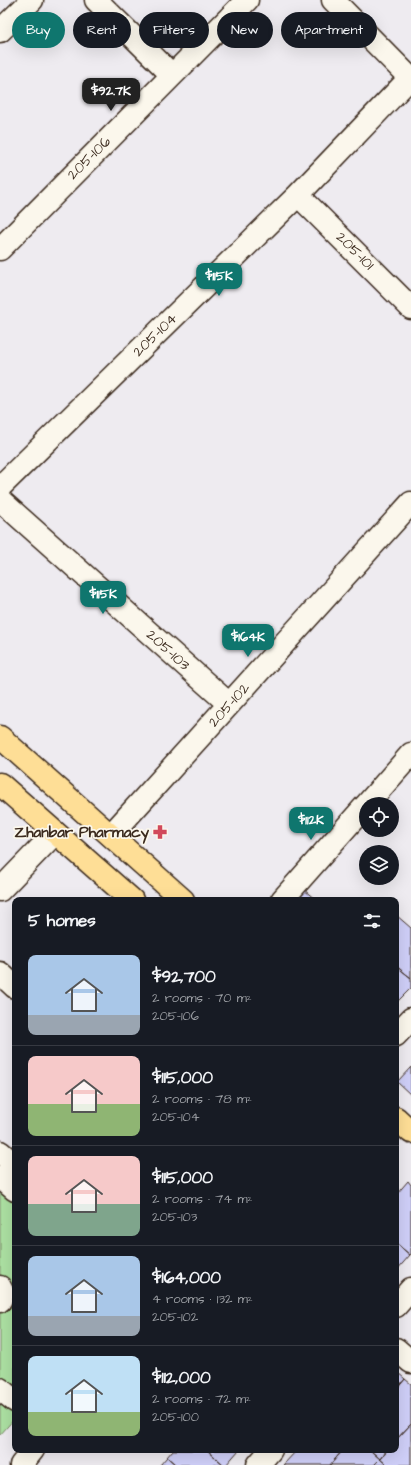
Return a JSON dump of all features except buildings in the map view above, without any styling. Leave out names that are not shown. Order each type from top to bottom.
[{"type":"main road","points":[[0,737],[180,897]]},
{"type":"main road","points":[[31,765],[3,787],[129,897]]},
{"type":"main road","points":[[399,1121],[411,1132]]},
{"type":"street","points":[[0,31],[32,0]]},
{"type":"street","points":[[96,0],[172,75]]},
{"type":"street","name":"205-106","points":[[0,249],[247,0]]},
{"type":"street","points":[[334,0],[410,79]]},
{"type":"street","name":"205-104","points":[[0,487],[298,195],[410,79]]},
{"type":"street","name":"205-101","points":[[298,195],[411,308]]},
{"type":"street","name":"205-103","points":[[0,500],[229,704]]},
{"type":"street","name":"205-102","points":[[111,835],[411,503]]},
{"type":"street","points":[[372,797],[411,754]]},
{"type":"street","points":[[285,897],[359,812]]},
{"type":"street","points":[[0,890],[55,833]]},
{"type":"street","points":[[0,973],[12,984]]},
{"type":"street","points":[[399,1032],[411,1019]]},
{"type":"street","points":[[0,1152],[7,1179]]},
{"type":"street","points":[[399,1303],[411,1289]]},
{"type":"street","points":[[399,1352],[411,1362]]},
{"type":"street","points":[[21,1465],[31,1453]]},
{"type":"street","points":[[258,1465],[268,1453]]},
{"type":"green space","points":[[0,1177],[12,1187],[12,1421],[0,1435]]},
{"type":"place","name":"Zhanbar Pharmacy","points":[[160,832]]}]
